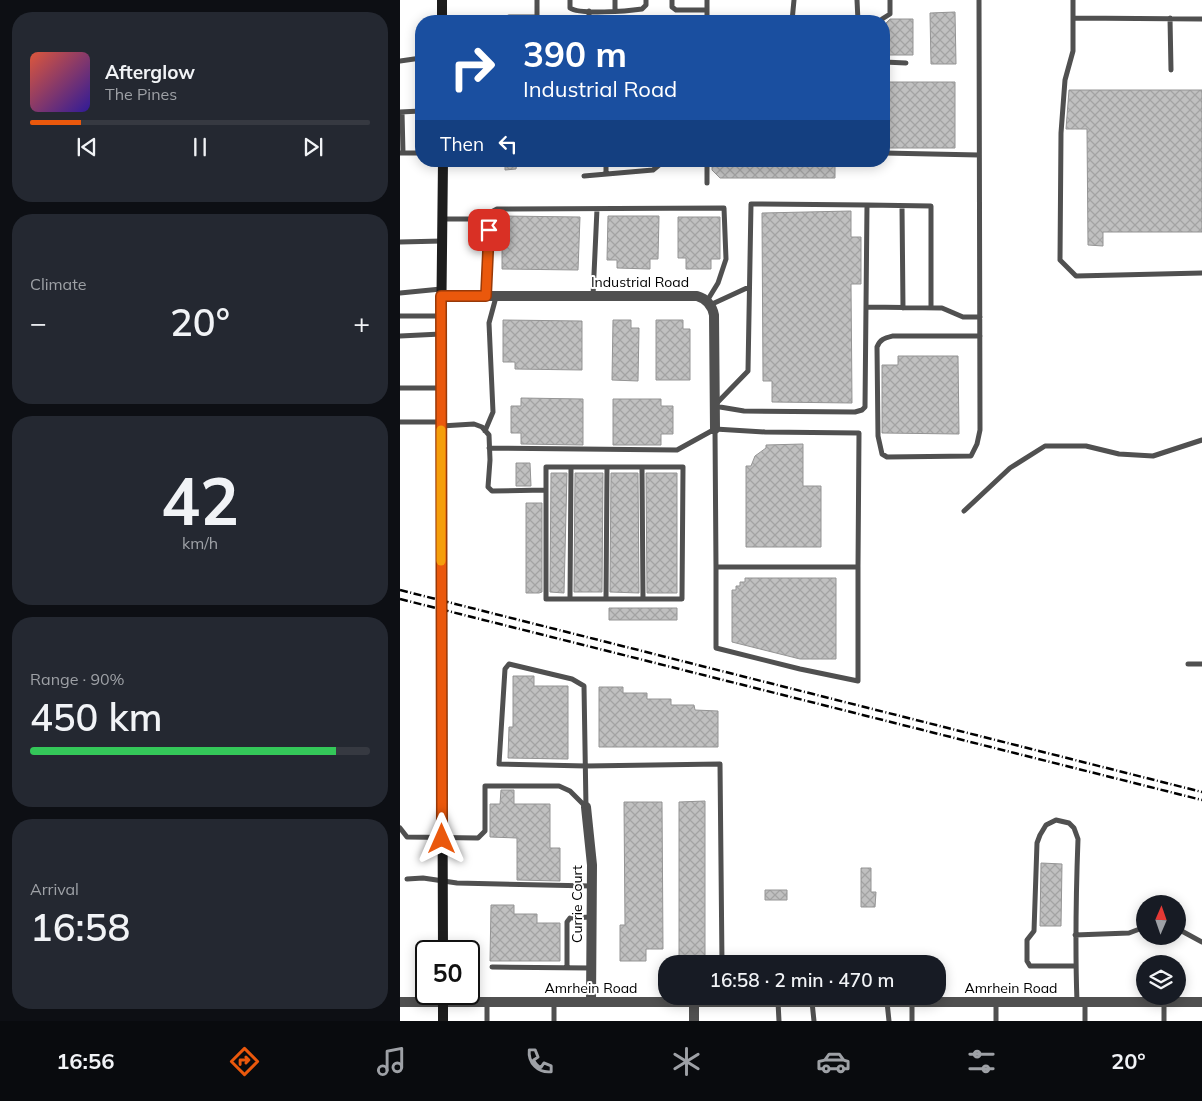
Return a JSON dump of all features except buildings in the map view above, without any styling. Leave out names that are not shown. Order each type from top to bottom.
[{"type":"main road","points":[[442,0],[442,15]]},
{"type":"main road","points":[[443,167],[441,293],[443,940]]},
{"type":"main road","points":[[443,1005],[443,1021]]},
{"type":"street","name":"Industrial Road","points":[[441,293],[491,296],[697,296],[708,303]]},
{"type":"street","points":[[708,303],[714,314],[715,429]]},
{"type":"street","name":"Currie Court","points":[[586,807],[592,865],[591,1002]]},
{"type":"street","name":"Amrhein Road","points":[[400,1002],[415,1001]]},
{"type":"street","name":"Amrhein Road","points":[[480,1001],[658,1002]]},
{"type":"street","name":"Amrhein Road","points":[[946,1002],[1136,1002]]},
{"type":"street","name":"Amrhein Road","points":[[1186,1002],[1202,1002]]},
{"type":"street","points":[[694,1005],[694,1021]]},
{"type":"lane","points":[[537,0],[537,15]]},
{"type":"lane","points":[[570,0],[570,8],[575,11],[642,9],[646,5],[646,0]]},
{"type":"lane","points":[[614,0],[615,11]]},
{"type":"lane","points":[[672,0],[672,7],[676,10],[707,10]]},
{"type":"lane","points":[[707,0],[707,15]]},
{"type":"lane","points":[[793,15],[794,0]]},
{"type":"lane","points":[[857,0],[858,15]]},
{"type":"lane","points":[[888,15],[890,0]]},
{"type":"lane","points":[[979,0],[979,156],[980,317],[980,336],[980,430],[977,444],[970,456],[887,457],[882,454],[878,436],[877,347],[879,342],[893,336],[980,336]]},
{"type":"lane","points":[[1073,0],[1073,51],[1064,80],[1061,133],[1060,260],[1076,276],[1202,273]]},
{"type":"lane","points":[[1073,18],[1202,19]]},
{"type":"lane","points":[[1170,18],[1171,70]]},
{"type":"lane","points":[[400,61],[415,59]]},
{"type":"lane","points":[[890,62],[906,63]]},
{"type":"lane","points":[[415,111],[401,112],[402,153],[415,153]]},
{"type":"lane","points":[[890,153],[979,156]]},
{"type":"lane","points":[[606,167],[606,174]]},
{"type":"lane","points":[[584,176],[653,170],[657,167]]},
{"type":"lane","points":[[707,167],[707,183]]},
{"type":"lane","points":[[714,406],[748,371],[751,204],[931,206],[931,308]]},
{"type":"lane","points":[[714,406],[744,411],[855,412],[862,410],[866,406],[867,206]]},
{"type":"lane","points":[[902,206],[903,308]]},
{"type":"lane","points":[[442,220],[478,219],[497,210],[724,208],[726,258],[718,283],[708,303]]},
{"type":"lane","points":[[593,296],[597,209]]},
{"type":"lane","points":[[485,431],[493,412],[489,213]]},
{"type":"lane","points":[[400,242],[442,241]]},
{"type":"lane","points":[[708,303],[749,287]]},
{"type":"lane","points":[[400,293],[441,293]]},
{"type":"lane","points":[[866,308],[942,308],[963,317],[980,317]]},
{"type":"lane","points":[[400,316],[441,316]]},
{"type":"lane","points":[[400,336],[441,334]]},
{"type":"lane","points":[[400,388],[441,388]]},
{"type":"lane","points":[[400,422],[474,424],[482,427],[489,435],[488,487],[492,491],[545,490]]},
{"type":"lane","points":[[489,448],[677,450],[715,429],[765,432],[859,433],[858,681],[800,670],[716,648],[715,429]]},
{"type":"lane","points":[[964,511],[1010,468],[1045,446],[1086,446],[1119,454],[1153,456],[1202,440]]},
{"type":"lane","points":[[546,467],[571,467],[683,467],[682,599],[546,599],[546,467]]},
{"type":"lane","points":[[570,599],[571,467]]},
{"type":"lane","points":[[606,599],[607,467]]},
{"type":"lane","points":[[642,467],[643,599]]},
{"type":"lane","points":[[716,567],[858,568]]},
{"type":"lane","points":[[586,807],[586,766],[584,686],[572,679],[509,664],[505,669],[499,764],[586,766],[720,764],[722,955]]},
{"type":"lane","points":[[1188,664],[1202,664]]},
{"type":"lane","points":[[401,831],[407,837],[442,839],[478,838],[485,831],[485,786],[558,786],[570,792],[586,807]]},
{"type":"lane","points":[[1076,966],[1030,966],[1027,961],[1027,940],[1034,931],[1036,843],[1046,826],[1056,820],[1069,823],[1074,828],[1078,839],[1076,966],[1085,1021]]},
{"type":"lane","points":[[407,879],[442,880],[457,883],[592,886]]},
{"type":"lane","points":[[567,968],[567,922],[570,918],[592,917]]},
{"type":"lane","points":[[1075,935],[1129,933],[1136,930]]},
{"type":"lane","points":[[1186,933],[1202,942]]},
{"type":"lane","points":[[492,967],[591,968]]},
{"type":"lane","points":[[487,1002],[487,1021]]},
{"type":"lane","points":[[554,1002],[554,1021]]},
{"type":"lane","points":[[996,1002],[996,1021]]},
{"type":"lane","points":[[778,1005],[779,1021]]},
{"type":"lane","points":[[812,1005],[814,1021]]},
{"type":"lane","points":[[887,1005],[889,1021]]},
{"type":"lane","points":[[912,1005],[912,1021]]},
{"type":"lane","points":[[1164,1005],[1164,1021]]},
{"type":"railway","points":[[400,590],[1202,792]]},
{"type":"railway","points":[[400,599],[1202,800]]},
{"type":"slow traffic","points":[[441,430],[441,561]]},
{"type":"route","points":[[442,839],[441,296],[486,296],[489,230]]}]
